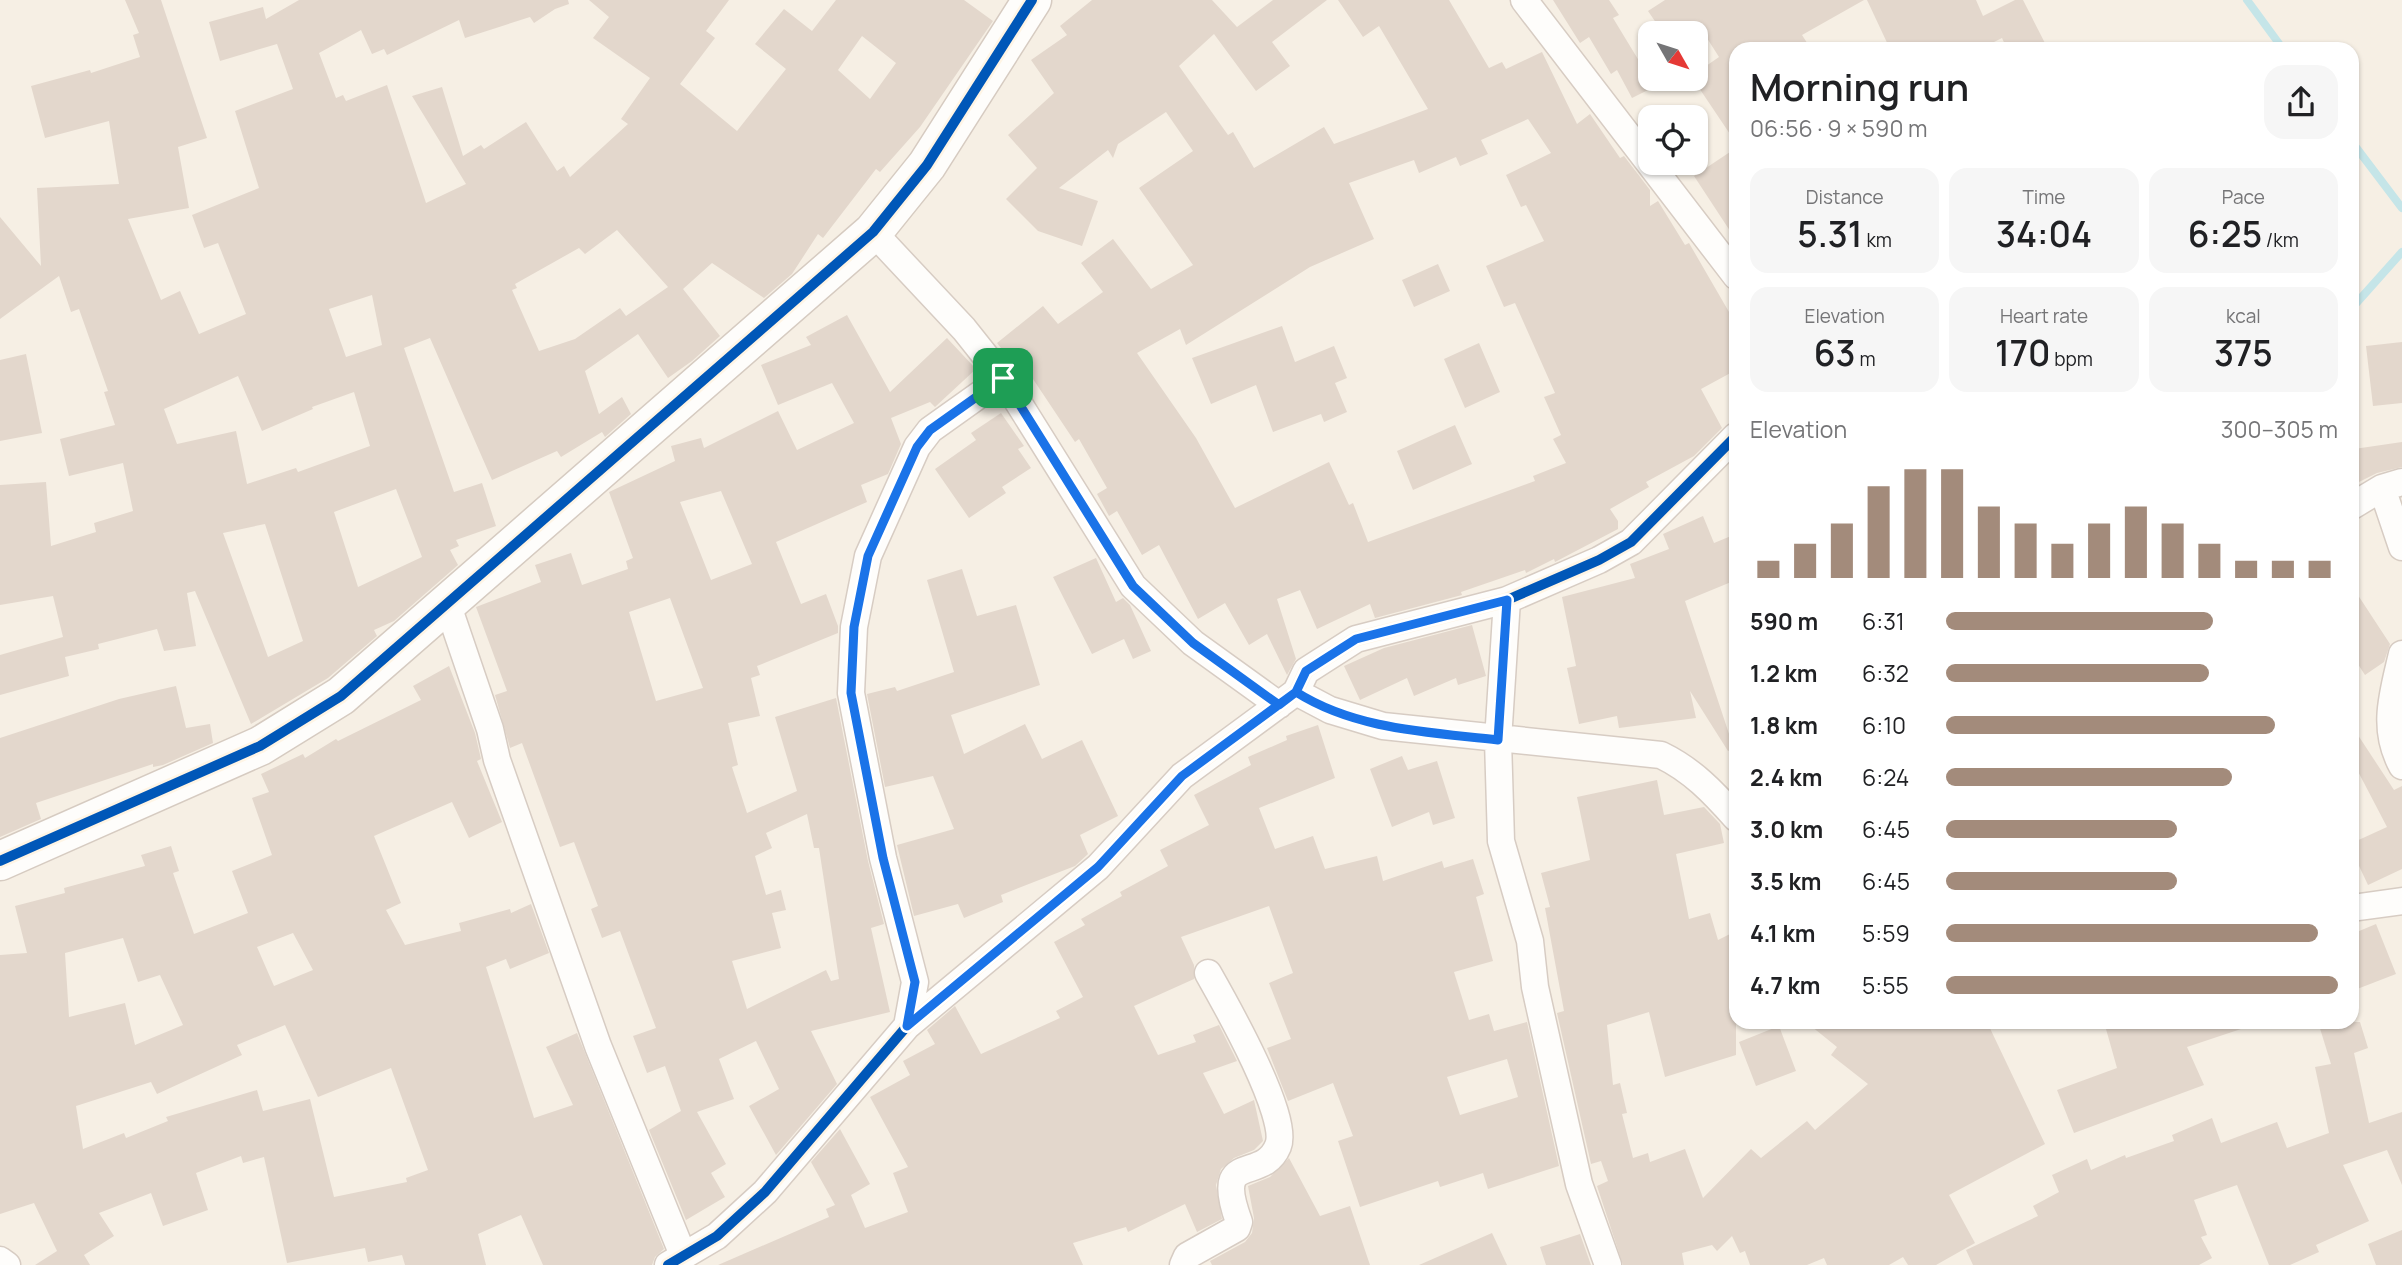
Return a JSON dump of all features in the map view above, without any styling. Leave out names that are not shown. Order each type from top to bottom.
[{"type":"street","points":[[0,861],[260,746],[341,696],[873,232],[927,164],[1032,0]]},
{"type":"street","points":[[1524,0],[1729,267]]},
{"type":"street","points":[[873,232],[964,329],[1003,378],[1133,586],[1193,643],[1287,698],[1383,726],[1661,755],[1682,765],[1706,785],[1729,810]]},
{"type":"street","points":[[907,1026],[915,982],[883,858],[851,693],[854,627],[868,556],[917,447],[930,430],[1003,378]]},
{"type":"street","points":[[447,603],[490,729],[497,760],[676,1260],[716,1236],[765,1192],[907,1026],[1098,867],[1182,776],[1287,698],[1306,671],[1356,639],[1507,600],[1632,542],[1729,443]]},
{"type":"street","points":[[2359,502],[2392,485],[2402,547]]},
{"type":"street","points":[[1507,600],[1498,740],[1501,841],[1531,941],[1535,987],[1579,1184],[1608,1265]]},
{"type":"street","points":[[2402,654],[2388,716],[2393,749],[2402,766]]},
{"type":"street","points":[[2359,907],[2402,901]]},
{"type":"street","points":[[1183,1265],[1187,1256],[1237,1227],[1239,1222],[1230,1191],[1231,1181],[1239,1172],[1270,1157],[1278,1146],[1281,1128],[1241,1031],[1208,973]]},
{"type":"street","points":[[0,1259],[7,1265]]},
{"type":"building","points":[[125,0],[161,0],[207,138],[178,147],[189,208],[128,219],[161,300],[180,291],[199,334],[246,314],[218,243],[204,248],[192,215],[259,188],[235,111],[293,89],[277,44],[220,61],[209,22],[263,7],[266,19],[299,0],[568,0],[569,4],[555,9],[534,23],[530,17],[465,38],[459,20],[387,55],[384,49],[372,54],[361,30],[319,53],[336,98],[343,95],[346,101],[387,85],[426,203],[466,184],[412,96],[442,87],[463,156],[481,145],[484,149],[526,122],[557,171],[564,166],[570,177],[628,124],[621,119],[650,78],[593,38],[609,17],[589,0],[729,0],[706,31],[715,38],[680,84],[737,131],[786,69],[755,44],[784,9],[812,31],[836,0],[964,0],[993,21],[920,127],[880,172],[876,169],[823,238],[818,234],[792,274],[764,298],[712,263],[683,289],[720,336],[692,361],[668,378],[638,334],[585,371],[599,414],[622,397],[631,414],[605,437],[602,432],[561,457],[557,451],[492,480],[430,338],[404,348],[454,492],[482,483],[496,526],[456,540],[459,546],[450,550],[458,565],[394,621],[374,630],[377,636],[328,678],[251,724],[195,591],[187,593],[196,646],[164,651],[157,629],[98,644],[99,649],[65,657],[69,676],[0,695],[0,655],[63,637],[53,596],[0,605],[0,485],[46,482],[51,546],[96,532],[94,523],[133,511],[123,463],[69,476],[60,439],[115,425],[104,392],[108,391],[79,309],[71,312],[59,276],[0,319],[0,217],[41,266],[37,188],[119,184],[109,121],[45,138],[31,86],[90,70],[91,73],[140,57],[133,35],[139,33]],"holes":[[[862,36],[896,63],[870,99],[838,70]],[[617,230],[668,287],[626,316],[620,308],[575,339],[539,351],[512,290],[517,288],[515,284],[579,248],[585,254]],[[372,295],[382,345],[346,357],[329,309]],[[238,376],[262,431],[313,409],[312,407],[354,392],[370,446],[298,472],[296,468],[247,484],[236,431],[177,444],[164,409]],[[396,489],[422,557],[358,587],[334,512]],[[265,524],[303,641],[268,657],[223,533]]]},
{"type":"building","points":[[1092,0],[1212,0],[1237,27],[1273,0],[1327,0],[1272,42],[1290,66],[1256,91],[1214,34],[1179,66],[1228,135],[1233,132],[1254,168],[1324,127],[1334,144],[1428,109],[1379,26],[1363,37],[1338,0],[1449,0],[1489,68],[1502,62],[1506,69],[1542,52],[1577,124],[1590,114],[1620,158],[1624,156],[1650,190],[1650,206],[1658,201],[1685,245],[1689,243],[1729,312],[1729,374],[1701,389],[1722,428],[1694,456],[1646,482],[1649,487],[1610,509],[1618,521],[1618,529],[1555,562],[1554,559],[1526,573],[1525,570],[1461,592],[1462,595],[1375,618],[1370,604],[1317,629],[1300,590],[1277,599],[1296,659],[1287,675],[1267,634],[1249,645],[1225,603],[1198,619],[1159,545],[1142,555],[1117,511],[1109,516],[1097,494],[1107,488],[1079,439],[1075,442],[1029,373],[1024,377],[997,343],[1043,306],[1058,324],[1103,292],[1081,263],[1113,239],[1151,289],[1193,265],[1139,188],[1193,151],[1166,112],[1118,144],[1113,158],[1108,150],[1059,188],[1098,201],[1082,246],[1038,231],[1006,199],[1037,168],[1008,135],[1054,93],[1031,60],[1067,35],[1060,26]],"holes":[[[1528,119],[1551,153],[1506,175],[1521,207],[1526,205],[1544,241],[1486,266],[1504,307],[1515,303],[1555,393],[1544,397],[1561,435],[1553,439],[1566,463],[1533,476],[1535,481],[1368,542],[1353,503],[1349,505],[1329,462],[1235,508],[1196,438],[1137,353],[1180,329],[1186,345],[1310,267],[1374,239],[1349,183],[1414,160],[1419,173],[1456,157],[1460,166],[1488,154],[1481,140]]]},
{"type":"building","points":[[1553,0],[1609,0],[1619,15],[1613,18],[1638,59],[1638,91],[1646,91],[1632,98],[1617,70],[1611,74],[1589,37],[1580,43]]},
{"type":"building","points":[[1665,0],[1864,0],[1802,35],[1806,42],[1729,42],[1729,133],[1701,91],[1708,91],[1708,65],[1719,57],[1708,40],[1708,21],[1655,21],[1648,11]]},
{"type":"building","points":[[1867,0],[1976,0],[1983,16],[2015,0],[2023,0],[2044,42],[2004,42],[2002,38],[1994,42],[1887,42]]},
{"type":"building","points":[[1729,153],[1729,229],[1694,176],[1708,175],[1708,167]]},
{"type":"building","points":[[1438,264],[1450,291],[1414,307],[1402,280]]},
{"type":"building","points":[[847,315],[890,392],[947,338],[976,369],[935,407],[930,402],[891,418],[901,444],[888,474],[861,485],[867,502],[776,542],[801,604],[826,594],[838,633],[757,666],[760,675],[751,678],[760,716],[728,723],[738,765],[732,767],[747,813],[797,791],[775,717],[836,698],[868,861],[884,924],[871,928],[890,1012],[811,1031],[837,1084],[776,1155],[749,1106],[779,1089],[756,1041],[719,1059],[734,1099],[697,1112],[726,1164],[711,1173],[725,1197],[686,1220],[649,1130],[681,1111],[665,1066],[647,1073],[633,1036],[656,1028],[620,931],[602,938],[591,909],[598,906],[574,842],[560,847],[522,743],[510,748],[495,695],[507,691],[476,607],[541,582],[535,565],[571,553],[582,585],[628,569],[626,561],[633,558],[609,492],[675,461],[671,446],[701,438],[704,448],[778,411],[797,450],[854,423],[832,383],[778,405],[761,365],[811,345],[806,337]],"holes":[[[721,491],[752,564],[711,580],[680,502]],[[670,598],[703,688],[656,701],[629,612]],[[807,814],[814,848],[819,848],[839,979],[831,981],[826,970],[747,1009],[732,961],[781,948],[772,913],[786,910],[781,890],[766,895],[755,856],[772,848],[766,833]]]},
{"type":"building","points":[[1282,326],[1295,362],[1334,346],[1347,378],[1335,383],[1347,412],[1324,422],[1321,414],[1273,432],[1256,385],[1211,404],[1192,358]]},
{"type":"building","points":[[2402,342],[2402,403],[2373,406],[2366,346]]},
{"type":"building","points":[[1479,343],[1500,392],[1465,408],[1444,359]]},
{"type":"building","points":[[26,354],[42,433],[0,441],[0,360]]},
{"type":"building","points":[[1001,413],[1024,446],[1018,449],[1031,468],[1002,487],[1006,493],[969,518],[935,469],[976,440],[971,433]]},
{"type":"building","points":[[1455,425],[1472,464],[1413,490],[1397,451]]},
{"type":"building","points":[[2402,442],[2402,467],[2377,473],[2359,482],[2359,448]]},
{"type":"building","points":[[1703,516],[1714,543],[1729,537],[1729,583],[1685,601],[1729,734],[1728,751],[1690,691],[1696,718],[1619,728],[1617,716],[1579,724],[1567,668],[1576,666],[1562,597],[1635,578],[1630,564],[1669,549],[1663,534]]},
{"type":"building","points":[[1096,558],[1116,602],[1123,598],[1130,605],[1151,651],[1133,659],[1124,639],[1092,654],[1053,577]]},
{"type":"building","points":[[962,569],[977,616],[1016,605],[1040,685],[951,715],[964,754],[1025,724],[1042,759],[1082,740],[1118,816],[1080,835],[1088,854],[1075,866],[1001,895],[1003,902],[964,918],[958,904],[914,916],[897,845],[954,829],[933,776],[885,787],[867,694],[895,687],[897,691],[954,672],[927,580]]},
{"type":"building","points":[[2359,597],[2390,644],[2384,662],[2365,675],[2359,666]]},
{"type":"building","points":[[1472,625],[1486,676],[1458,685],[1456,678],[1414,696],[1407,678],[1360,700],[1344,666],[1384,648]]},
{"type":"building","points":[[449,666],[475,733],[481,759],[477,761],[502,822],[469,838],[452,802],[374,836],[401,903],[386,910],[405,945],[461,931],[459,923],[510,909],[511,913],[531,904],[549,953],[510,969],[506,959],[486,967],[534,1118],[573,1105],[546,1047],[577,1033],[664,1249],[655,1257],[652,1265],[543,1265],[521,1215],[478,1234],[486,1265],[405,1265],[402,1255],[368,1262],[365,1248],[287,1263],[264,1157],[243,1163],[241,1156],[196,1173],[208,1210],[163,1226],[151,1193],[99,1213],[114,1236],[84,1255],[90,1265],[35,1265],[57,1251],[34,1203],[0,1214],[0,955],[27,953],[15,906],[65,893],[64,888],[145,866],[141,855],[171,846],[179,871],[173,873],[194,934],[248,913],[232,871],[272,855],[252,798],[269,792],[261,774],[303,754],[305,758],[336,739],[338,741],[421,700],[413,686]],"holes":[[[293,933],[313,970],[274,986],[257,947]],[[123,938],[138,982],[160,975],[183,1025],[135,1045],[125,1003],[69,1017],[65,953]],[[285,1025],[318,1097],[391,1068],[428,1170],[406,1178],[407,1182],[334,1197],[310,1099],[263,1111],[257,1090],[166,1117],[168,1121],[126,1138],[124,1133],[83,1149],[76,1106],[151,1082],[157,1094],[242,1055],[237,1045]]]},
{"type":"building","points":[[176,686],[186,728],[210,724],[213,743],[163,765],[153,767],[153,764],[36,803],[41,819],[0,837],[0,738],[119,699]]},
{"type":"building","points":[[1318,725],[1335,778],[1259,808],[1275,849],[1313,836],[1325,869],[1377,856],[1383,881],[1442,861],[1444,868],[1473,859],[1484,894],[1476,897],[1493,961],[1454,972],[1469,1020],[1489,1014],[1494,1031],[1527,1022],[1559,1166],[1488,1189],[1483,1173],[1440,1187],[1438,1181],[1360,1207],[1338,1141],[1353,1136],[1333,1083],[1288,1101],[1267,1048],[1291,1039],[1269,983],[1293,973],[1269,906],[1181,937],[1194,965],[1194,979],[1134,1006],[1158,1055],[1196,1042],[1193,1035],[1219,1025],[1237,1061],[1203,1073],[1224,1114],[1254,1100],[1263,1141],[1254,1150],[1234,1158],[1221,1169],[1216,1185],[1222,1219],[1197,1232],[1185,1204],[1128,1232],[1126,1227],[1073,1243],[1083,1265],[718,1265],[829,1217],[826,1209],[835,1205],[811,1162],[840,1129],[870,1184],[851,1195],[865,1228],[908,1212],[893,1173],[908,1167],[870,1097],[910,1075],[903,1061],[935,1044],[927,1030],[955,1006],[981,1054],[1060,1018],[1056,1011],[1083,997],[1054,942],[1085,925],[1081,919],[1122,896],[1120,892],[1168,866],[1160,850],[1209,825],[1194,795],[1251,765],[1248,757],[1287,740],[1286,736]],"holes":[[[1507,1059],[1518,1097],[1460,1115],[1447,1077]]]},
{"type":"building","points":[[2359,737],[2394,790],[2402,786],[2402,869],[2368,885],[2359,866],[2359,840],[2387,827],[2359,773]]},
{"type":"building","points":[[1402,756],[1408,770],[1437,761],[1455,818],[1433,825],[1429,812],[1392,827],[1370,769]]},
{"type":"building","points":[[1657,780],[1664,815],[1704,807],[1720,824],[1724,843],[1676,854],[1689,919],[1710,913],[1718,940],[1729,934],[1729,1029],[1736,1029],[1736,1055],[1665,1077],[1649,1012],[1607,1025],[1613,1085],[1620,1083],[1627,1113],[1622,1114],[1633,1158],[1648,1153],[1650,1162],[1685,1149],[1703,1198],[1751,1149],[1761,1158],[1807,1121],[1815,1130],[1868,1084],[1831,1055],[1837,1047],[1815,1029],[1990,1029],[2045,1144],[1949,1195],[1975,1243],[1936,1265],[1908,1265],[1903,1257],[1889,1265],[1827,1265],[1824,1258],[1807,1265],[1750,1265],[1745,1251],[1740,1253],[1732,1236],[1717,1251],[1712,1245],[1682,1253],[1684,1265],[1623,1265],[1597,1186],[1608,1181],[1601,1161],[1591,1164],[1557,1013],[1564,1011],[1545,908],[1550,907],[1541,873],[1590,860],[1577,797]]},
{"type":"building","points":[[2376,924],[2396,974],[2359,988],[2359,931]]},
{"type":"building","points":[[2360,1022],[2368,1048],[2354,1053],[2369,1123],[2402,1112],[2402,1185],[2387,1150],[2343,1165],[2369,1221],[2316,1245],[2319,1252],[2290,1265],[2269,1265],[2237,1185],[2194,1200],[2207,1235],[2201,1237],[2212,1258],[2199,1265],[1973,1265],[1966,1250],[2038,1216],[2033,1206],[2059,1192],[2052,1175],[2087,1159],[2091,1170],[2125,1155],[2126,1158],[2174,1141],[2172,1135],[2212,1118],[2221,1143],[2277,1122],[2287,1148],[2329,1133],[2315,1067],[2331,1064],[2320,1029],[2359,1029]]},
{"type":"building","points":[[1772,1029],[1780,1029],[1796,1071],[1756,1086],[1739,1042]]},
{"type":"building","points":[[2106,1029],[2241,1029],[2187,1047],[2204,1085],[2074,1133],[2057,1090],[2117,1068]]},
{"type":"building","points":[[1289,1158],[1320,1216],[1350,1206],[1370,1265],[1212,1265],[1210,1261],[1245,1242],[1252,1233],[1254,1218],[1248,1186],[1270,1177]]},
{"type":"building","points":[[2402,1230],[2402,1265],[2376,1265],[2368,1244]]},
{"type":"building","points":[[1492,1233],[1507,1265],[1419,1265]]},
{"type":"building","points":[[1580,1234],[1591,1265],[1546,1265],[1540,1247]]},
{"type":"waterway","points":[[2247,0],[2278,42]]},
{"type":"waterway","points":[[2359,151],[2402,208]]},
{"type":"waterway","points":[[2359,300],[2402,252]]},
{"type":"cycle path","points":[[0,861],[260,746],[341,696],[873,232],[927,165],[1032,0]]},
{"type":"cycle path","points":[[668,1265],[717,1236],[765,1192],[907,1026],[1098,867],[1182,776],[1296,692],[1306,671],[1356,639],[1507,600],[1599,560],[1631,542],[1729,443]]},
{"type":"route","points":[[1003,378],[930,430],[917,447],[868,556],[854,627],[851,693],[883,858],[905,953],[915,982],[907,1026],[1098,867],[1182,776],[1279,705],[1296,692],[1330,710],[1383,726],[1498,740],[1507,600],[1356,639],[1306,671],[1299,680],[1296,692],[1279,705],[1193,643],[1155,610],[1133,586],[1003,378]]}]
